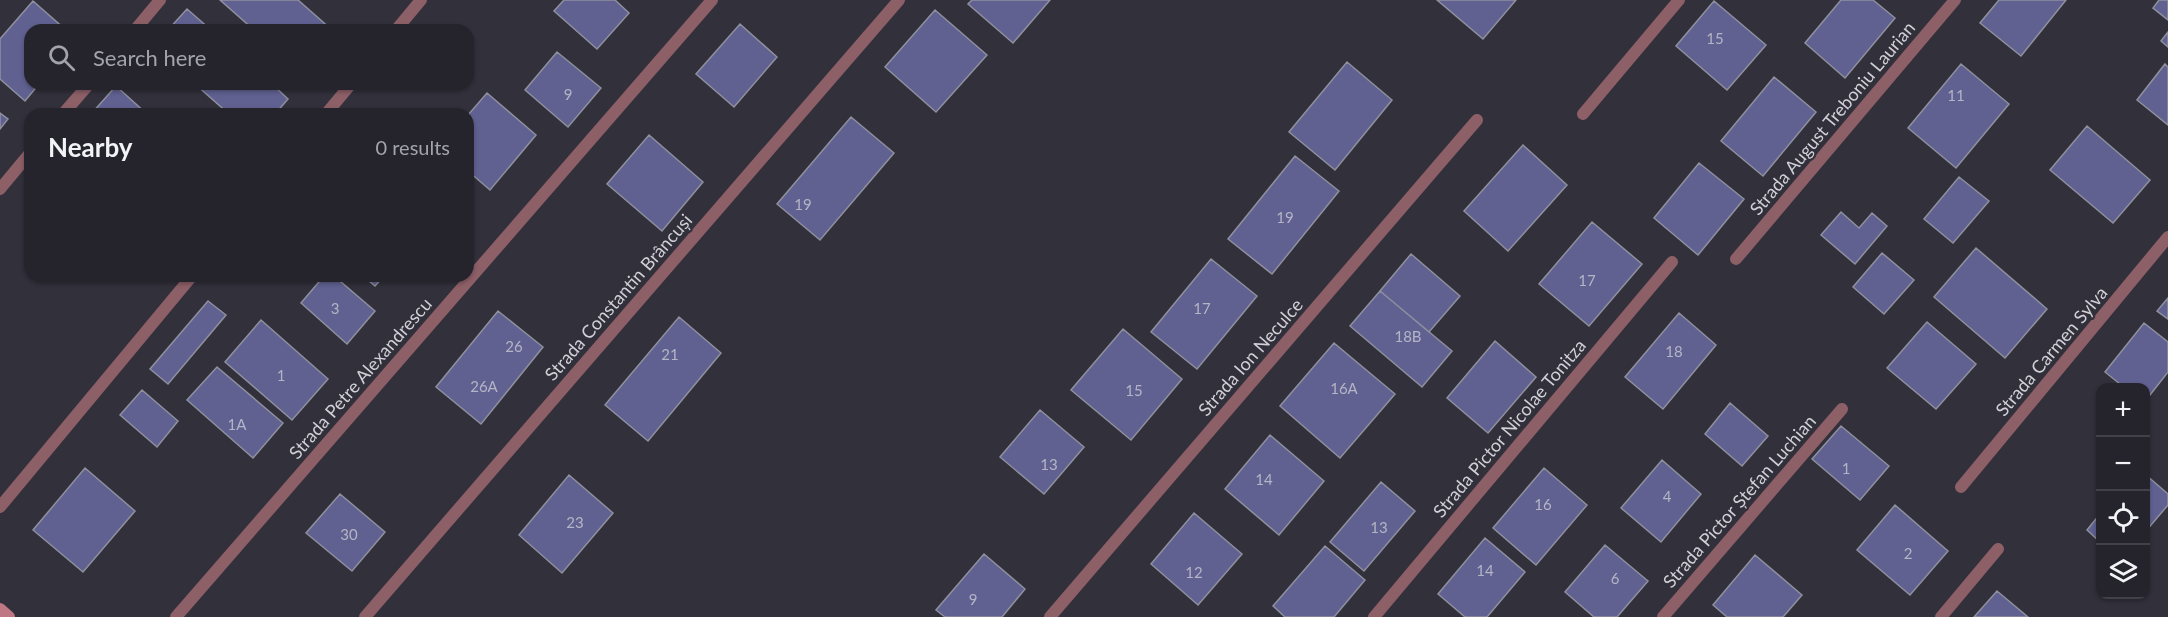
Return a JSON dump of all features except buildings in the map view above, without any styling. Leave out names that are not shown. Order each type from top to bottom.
[{"type":"street","points":[[140,24],[160,0]]},
{"type":"street","points":[[401,24],[421,0]]},
{"type":"street","name":"Strada Petre Alexandrescu","points":[[474,274],[712,0]]},
{"type":"street","name":"Strada Constantin Brâncuși","points":[[365,617],[899,0]]},
{"type":"street","points":[[1583,114],[1679,0]]},
{"type":"street","name":"Strada August Treboniu Laurian","points":[[1736,259],[1955,0]]},
{"type":"street","points":[[68,108],[84,90]]},
{"type":"street","points":[[331,108],[346,90]]},
{"type":"street","name":"Strada Ion Neculce","points":[[1050,617],[1477,120]]},
{"type":"street","points":[[0,189],[24,160]]},
{"type":"street","name":"Strada Carmen Sylva","points":[[1961,487],[2168,237]]},
{"type":"street","name":"Strada Pictor Nicolae Tonitza","points":[[1374,617],[1672,262]]},
{"type":"street","points":[[0,507],[187,282]]},
{"type":"street","name":"Strada Petre Alexandrescu","points":[[176,617],[467,282]]},
{"type":"street","name":"Strada Pictor Ștefan Luchian","points":[[1663,617],[1842,409]]},
{"type":"street","points":[[1941,617],[1998,549]]},
{"type":"street","points":[[0,609],[9,617]]}]
